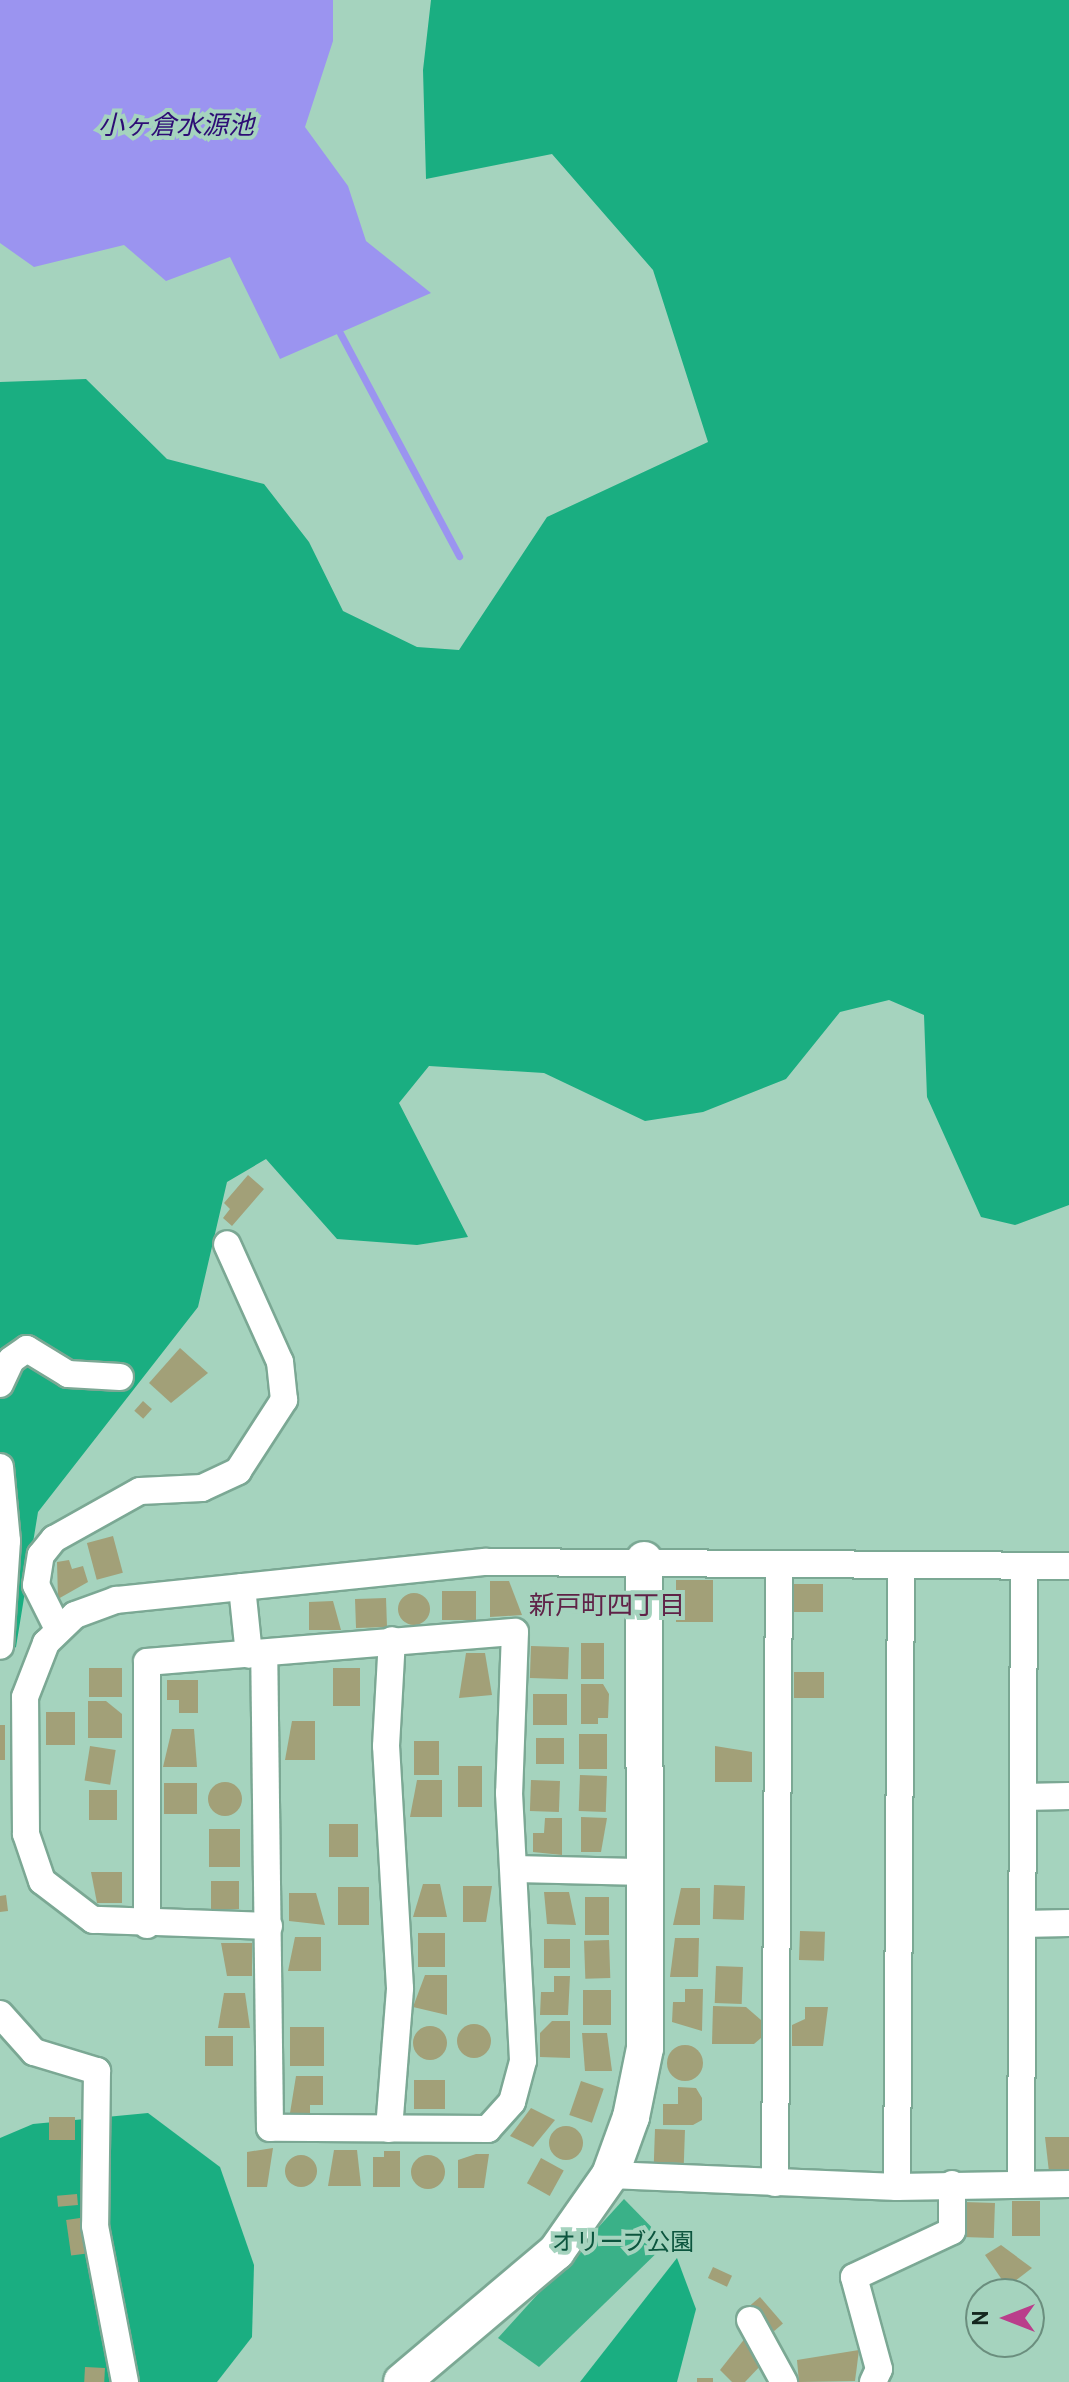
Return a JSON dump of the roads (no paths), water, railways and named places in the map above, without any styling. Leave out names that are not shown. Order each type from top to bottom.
[{"type":"street","points":[[58,1629],[36,1585],[41,1555],[54,1539],[140,1491],[202,1488],[238,1471],[284,1400],[280,1362],[227,1244]]},
{"type":"street","points":[[0,1384],[11,1360],[27,1349],[68,1374],[120,1377]]},
{"type":"street","points":[[0,1467],[7,1541],[0,1646]]},
{"type":"street","points":[[402,2382],[556,2252],[610,2175],[645,2048],[644,1560]]},
{"type":"street","points":[[269,1926],[147,1925],[80,1915],[42,1881],[29,1851],[25,1697],[36,1660],[58,1629],[116,1600],[485,1562],[644,1560],[1069,1566]]},
{"type":"street","points":[[775,2183],[779,1564]]},
{"type":"street","points":[[897,2187],[901,1565]]},
{"type":"street","points":[[1021,2184],[1024,1566]]},
{"type":"street","points":[[147,1925],[147,1662],[257,1655],[392,1640],[515,1632],[508,1744],[518,1869],[523,2061],[512,2102],[488,2129],[270,2128],[269,1926],[257,1655],[242,1587]]},
{"type":"street","points":[[389,2129],[400,1988],[386,1746],[392,1640]]},
{"type":"street","points":[[1023,1797],[1069,1796]]},
{"type":"street","points":[[518,1869],[643,1872]]},
{"type":"street","points":[[1022,1924],[1069,1923]]},
{"type":"street","points":[[0,2014],[34,2052],[97,2071],[95,2226],[125,2382]]},
{"type":"street","points":[[610,2175],[897,2187],[1069,2184]]},
{"type":"street","points":[[873,2382],[879,2369],[854,2277],[952,2231],[952,2184]]},
{"type":"street","points":[[750,2320],[784,2382]]},
{"type":"water","name":"小ヶ倉水源池","points":[[0,0],[333,0],[333,41],[305,127],[348,186],[366,241],[431,293],[280,359],[230,257],[166,281],[124,245],[34,267],[0,243]]},
{"type":"waterway","points":[[340,333],[459,556]]},
{"type":"district","name":"新戸町四丁目","points":[[607,1608]]},
{"type":"park label","name":"オリーブ公園","points":[[623,2245]]}]
